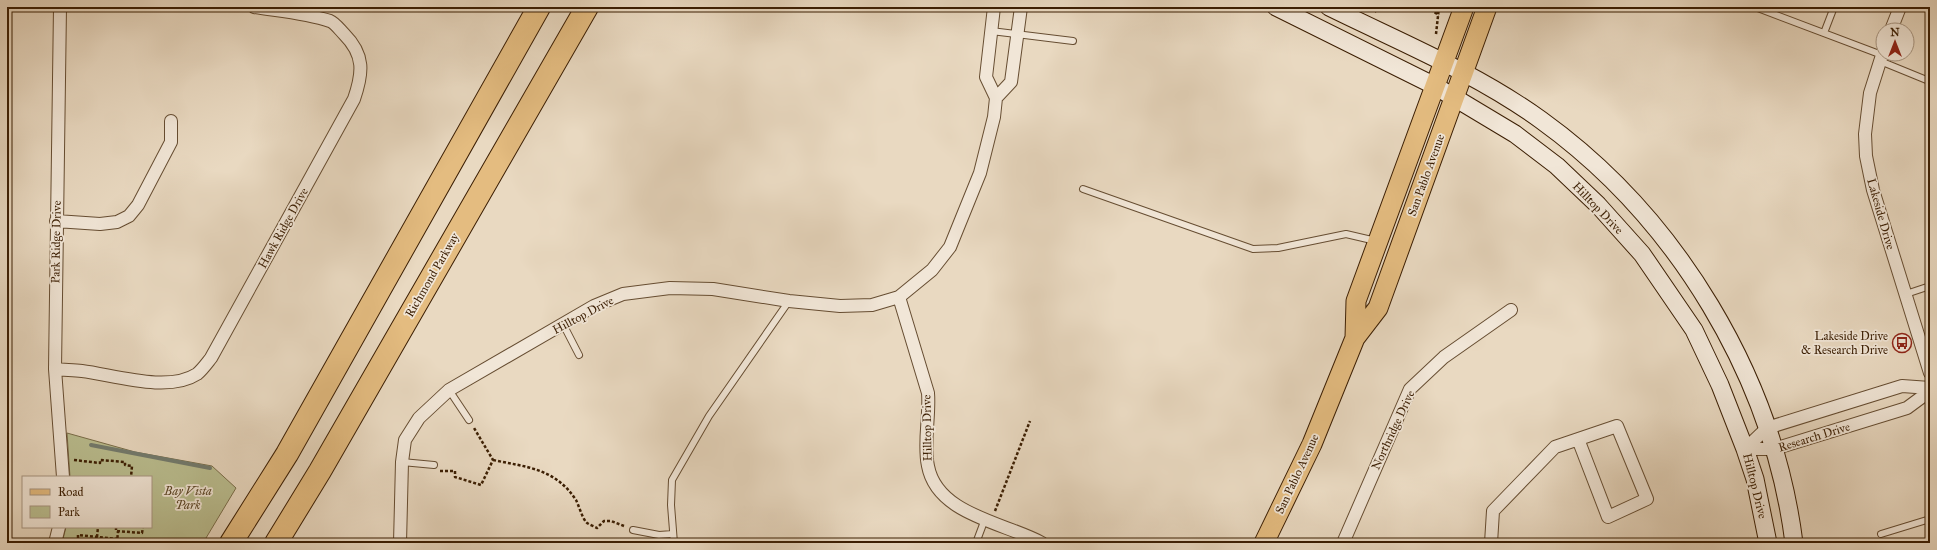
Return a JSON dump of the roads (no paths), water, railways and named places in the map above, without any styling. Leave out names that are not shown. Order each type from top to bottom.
[{"type":"highway","points":[[231,543],[287,454],[539,7]]},
{"type":"highway","name":"Richmond Parkway","points":[[276,543],[320,471],[587,7]]},
{"type":"main road","name":"Hilltop Drive","points":[[1276,7],[1435,86],[1515,134],[1557,166],[1598,205],[1642,254],[1694,330],[1720,385],[1745,449],[1755,479],[1768,543]]},
{"type":"main road","points":[[1329,7],[1444,62],[1514,102],[1547,125],[1593,163],[1640,212],[1692,277],[1720,322],[1753,391],[1774,450],[1792,524],[1794,543]]},
{"type":"main road","name":"San Pablo Avenue","points":[[1356,338],[1356,302],[1464,7]]},
{"type":"main road","name":"San Pablo Avenue","points":[[1264,543],[1312,444],[1356,338],[1378,308],[1487,7]]},
{"type":"street","name":"Park Ridge Drive","points":[[60,7],[55,369],[63,476]]},
{"type":"street","name":"Hawk Ridge Drive","points":[[55,369],[81,371],[144,381],[183,380],[197,374],[211,358],[354,99],[360,82],[361,67],[357,51],[346,36],[332,22],[254,7]]},
{"type":"street","points":[[994,7],[986,77],[996,98],[1011,82],[1021,7]]},
{"type":"street","points":[[1894,22],[1900,7]]},
{"type":"street","name":"Lakeside Drive","points":[[1880,62],[1870,94],[1867,116],[1866,156],[1873,190],[1930,373]]},
{"type":"street","name":"Hilltop Drive","points":[[400,543],[402,462],[405,440],[419,418],[449,390],[594,306],[623,294],[670,288],[713,289],[789,301],[846,306],[872,305],[899,297],[932,270],[950,247],[980,173],[994,117],[996,98]]},
{"type":"street","points":[[56,221],[100,224],[117,222],[129,216],[138,205],[171,142],[171,121]]},
{"type":"street","name":"Hilltop Drive","points":[[899,297],[928,393],[930,409],[928,466],[936,487],[955,506],[1027,534],[1042,543]]},
{"type":"street","name":"Northridge Drive","points":[[1343,543],[1410,389],[1444,357],[1510,310]]},
{"type":"street","name":"Research Drive","points":[[1745,449],[1767,428],[1902,386],[1930,388]]},
{"type":"street","name":"Research Drive","points":[[1745,449],[1774,450],[1908,408],[1930,391]]},
{"type":"street","points":[[1491,543],[1493,511],[1555,447],[1578,439],[1617,426],[1647,499],[1608,516],[1578,439]]},
{"type":"street","points":[[55,543],[59,528]]},
{"type":"lane","points":[[1755,7],[1875,53]]},
{"type":"lane","points":[[1824,33],[1834,7]]},
{"type":"lane","points":[[991,31],[1073,41]]},
{"type":"lane","points":[[1893,62],[1929,81]]},
{"type":"lane","points":[[1083,190],[1253,249],[1278,248],[1346,234],[1378,242]]},
{"type":"lane","points":[[1906,294],[1930,286]]},
{"type":"lane","points":[[674,543],[671,505],[672,480],[709,416],[789,301]]},
{"type":"lane","points":[[563,324],[580,355]]},
{"type":"lane","points":[[449,390],[469,420]]},
{"type":"lane","points":[[402,462],[434,468]]},
{"type":"lane","points":[[1882,534],[1930,519]]},
{"type":"lane","points":[[976,543],[989,520]]},
{"type":"lane","points":[[633,530],[659,535],[673,534]]},
{"type":"waterway","points":[[91,445],[210,468]]},
{"type":"place","name":"Lakeside Drive & Research Drive","points":[[1902,343]]},
{"type":"park label","name":"Bay Vista Park","points":[[188,498]]}]
